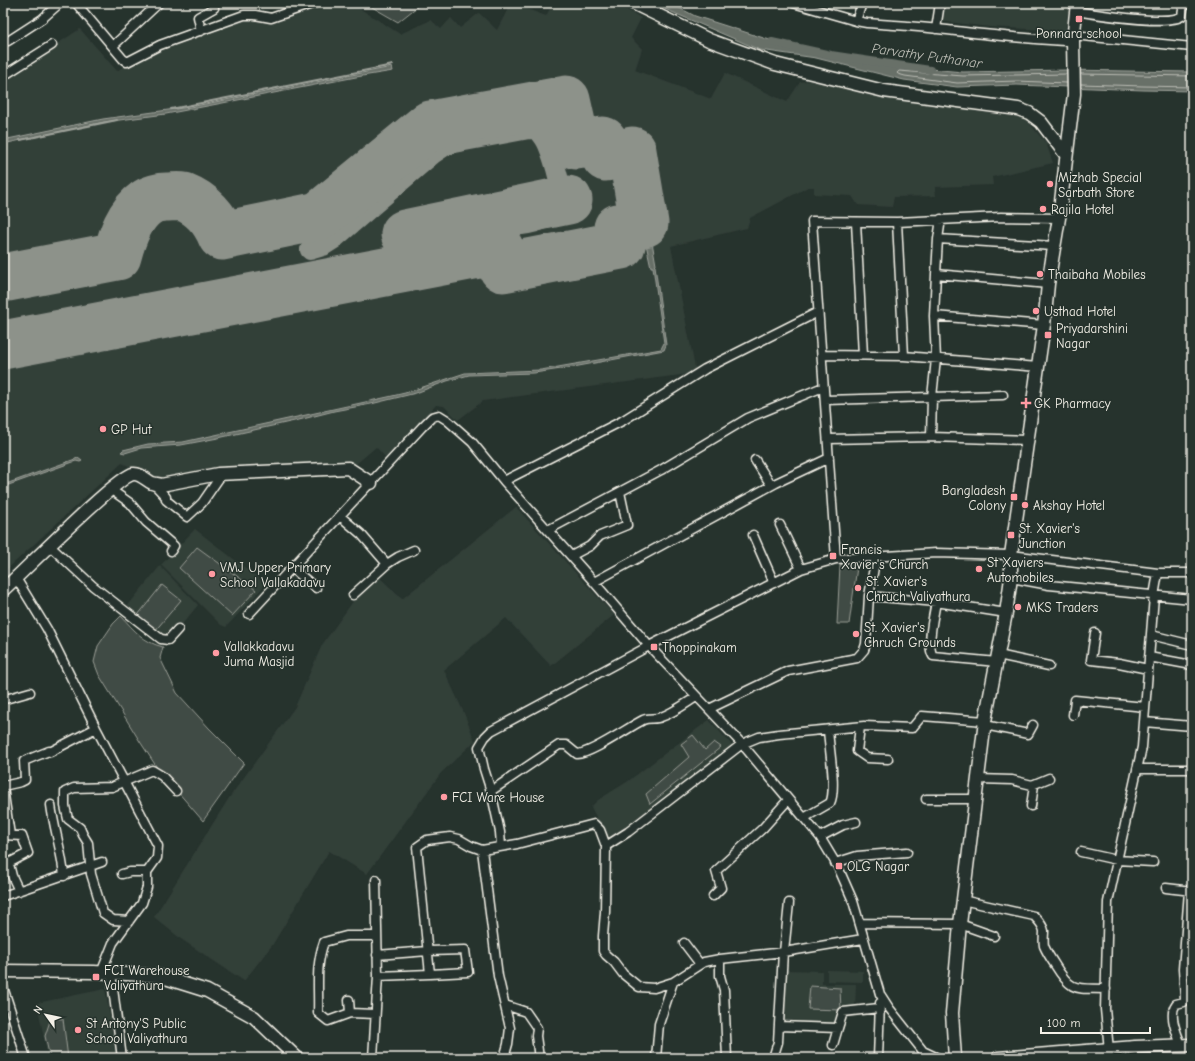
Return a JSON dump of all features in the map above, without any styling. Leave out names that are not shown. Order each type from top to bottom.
[{"type":"main road","points":[[633,3],[709,40],[775,64],[884,91],[1018,109],[1029,113],[1041,122],[1066,155]]},
{"type":"main road","points":[[955,1058],[952,1013],[962,900],[985,723],[998,659],[1011,578],[1011,555],[1044,325],[1048,284],[1059,218],[1074,94],[1073,38],[1076,7]]},
{"type":"main road","points":[[3,590],[110,490],[126,476],[132,474],[137,474],[153,483],[161,485],[222,474],[348,468],[371,483]]},
{"type":"main road","points":[[3,971],[106,973],[159,976],[206,991],[254,1017],[297,1058]]},
{"type":"main road","points":[[998,1058],[1186,1045]]},
{"type":"street","points":[[8,41],[42,18],[60,3]]},
{"type":"street","points":[[76,3],[123,60],[127,62],[160,45],[244,15],[255,15],[271,18],[315,3]]},
{"type":"street","points":[[113,46],[160,3]]},
{"type":"street","points":[[201,30],[198,17],[214,8],[210,3]]},
{"type":"street","points":[[793,3],[856,21],[1045,40],[1073,38],[1192,47]]},
{"type":"street","points":[[856,21],[862,3]]},
{"type":"street","points":[[936,29],[940,3]]},
{"type":"street","points":[[1076,7],[1127,19],[1174,19],[1182,16],[1184,3]]},
{"type":"street","points":[[3,76],[52,45]]},
{"type":"street","points":[[836,559],[812,221],[897,222],[1001,217],[1059,218]]},
{"type":"street","points":[[931,437],[932,398],[936,359],[934,316],[938,239],[941,220]]},
{"type":"street","points":[[856,222],[863,356]]},
{"type":"street","points":[[897,222],[904,356]]},
{"type":"street","points":[[938,239],[1054,246]]},
{"type":"street","points":[[936,274],[1048,284]]},
{"type":"street","points":[[504,481],[622,421],[705,369],[818,312]]},
{"type":"street","points":[[934,316],[1044,325]]},
{"type":"street","points":[[822,355],[904,356],[1038,367]]},
{"type":"street","points":[[548,530],[661,470],[748,418],[823,387]]},
{"type":"street","points":[[825,400],[1003,395]]},
{"type":"street","points":[[249,614],[432,417],[438,416],[447,420],[472,442],[504,481],[649,646],[742,744],[820,837],[835,862],[853,901],[880,994],[923,1051],[938,1058]]},
{"type":"street","points":[[828,439],[931,437],[1027,440]]},
{"type":"street","points":[[594,582],[771,485],[829,458]]},
{"type":"street","points":[[755,460],[771,485]]},
{"type":"street","points":[[153,483],[166,497],[166,500],[187,517],[202,503],[222,474]]},
{"type":"street","points":[[110,490],[130,503],[146,522],[174,546],[171,551]]},
{"type":"street","points":[[571,556],[590,546],[600,536],[627,525],[620,492]]},
{"type":"street","points":[[340,516],[361,534],[387,564]]},
{"type":"street","points":[[780,525],[801,569]]},
{"type":"street","points":[[753,535],[774,583]]},
{"type":"street","points":[[50,546],[93,586],[161,639],[168,640],[178,629]]},
{"type":"street","points":[[353,595],[387,564],[398,556],[414,550]]},
{"type":"street","points":[[501,846],[500,832],[491,791],[479,752],[479,747],[491,731],[649,646],[801,569],[836,559],[936,554],[1011,555],[1158,573],[1192,573]]},
{"type":"street","points":[[709,709],[788,671],[857,658],[864,650],[866,644],[870,596],[876,556]]},
{"type":"street","points":[[292,568],[316,588]]},
{"type":"street","points":[[1109,1050],[1105,1008],[1108,902],[1142,747],[1154,596],[1158,573]]},
{"type":"street","points":[[16,578],[47,629],[96,728],[158,846],[157,858],[147,872],[147,887],[142,903],[113,943],[106,973],[122,1058]]},
{"type":"street","points":[[1011,578],[1049,585],[1192,599]]},
{"type":"street","points":[[870,596],[936,602],[1006,613]]},
{"type":"street","points":[[936,602],[930,641],[931,653],[933,656],[998,659],[1048,666]]},
{"type":"street","points":[[1095,633],[1090,660],[1119,663],[1148,669]]},
{"type":"street","points":[[1151,635],[1192,645]]},
{"type":"street","points":[[1149,657],[1192,665]]},
{"type":"street","points":[[3,699],[30,692]]},
{"type":"street","points":[[491,791],[559,745],[566,744],[577,754],[584,753],[613,738],[644,719],[664,716],[696,697]]},
{"type":"street","points":[[1073,714],[1075,700],[1145,707]]},
{"type":"street","points":[[606,846],[628,832],[742,744],[759,737],[860,727],[912,728],[922,716],[985,723],[1028,734],[1033,725]]},
{"type":"street","points":[[1144,722],[1192,726]]},
{"type":"street","points":[[860,727],[857,751],[868,758],[888,759]]},
{"type":"street","points":[[19,891],[6,865],[28,853],[22,836],[6,835],[3,787],[26,780],[24,761],[49,751],[50,752],[96,728]]},
{"type":"street","points":[[804,818],[830,803],[832,799],[828,730]]},
{"type":"street","points":[[1137,769],[1192,769]]},
{"type":"street","points":[[129,921],[113,920],[104,912],[99,901],[90,866],[88,843],[80,828],[68,819],[64,792],[74,788],[112,787],[152,770],[162,776],[176,791]]},
{"type":"street","points":[[978,779],[1012,780],[1034,785],[1049,778]]},
{"type":"street","points":[[1031,806],[1034,785]]},
{"type":"street","points":[[926,799],[976,799]]},
{"type":"street","points":[[713,896],[721,888],[716,871],[763,828],[788,800]]},
{"type":"street","points":[[51,805],[63,862],[64,876]]},
{"type":"street","points":[[53,819],[67,816]]},
{"type":"street","points":[[820,837],[843,825],[856,822]]},
{"type":"street","points":[[430,974],[416,847],[427,840],[450,837],[459,839],[482,850],[517,844],[594,824],[600,830],[606,846],[603,951],[623,974],[640,987],[654,988],[673,982],[704,962],[784,952],[863,939]]},
{"type":"street","points":[[482,850],[498,976],[510,1028],[504,1058]]},
{"type":"street","points":[[835,862],[857,856],[907,852]]},
{"type":"street","points":[[1081,852],[1117,860],[1153,862]]},
{"type":"street","points":[[3,896],[102,862]]},
{"type":"street","points":[[122,874],[130,872],[147,872]]},
{"type":"street","points":[[373,1058],[378,976],[376,880]]},
{"type":"street","points":[[1166,888],[1191,891],[1183,969],[1186,996],[1184,1002],[1174,1006],[1172,1016],[1186,1045]]},
{"type":"street","points":[[962,900],[1034,916],[1041,924],[1044,931],[1045,948],[1063,979],[1069,985],[1076,988],[1106,989]]},
{"type":"street","points":[[773,1058],[778,1042],[789,903]]},
{"type":"street","points":[[860,923],[960,924],[994,936]]},
{"type":"street","points":[[375,1014],[350,1013],[328,1021],[318,1013],[317,979],[319,956],[324,942],[346,936],[377,936]]},
{"type":"street","points":[[684,943],[700,964]]},
{"type":"street","points":[[377,956],[428,951],[465,950],[468,972],[378,976]]},
{"type":"street","points":[[720,959],[720,976],[724,990],[727,1058]]},
{"type":"street","points":[[1183,969],[1192,968]]},
{"type":"street","points":[[656,1058],[659,1024],[673,982]]},
{"type":"street","points":[[3,987],[26,1058]]},
{"type":"street","points":[[878,1058],[880,994]]},
{"type":"street","points":[[349,1000],[350,1013]]},
{"type":"street","points":[[505,1005],[526,1012],[537,1028],[536,1036],[539,1058]]},
{"type":"street","points":[[833,1045],[843,1012],[879,1008]]},
{"type":"street","points":[[779,1026],[838,1028]]},
{"type":"shaded area","points":[[322,3],[351,3],[400,34],[431,20],[441,29],[451,18],[460,28],[479,13],[497,30],[511,3],[546,16],[553,3],[565,3],[569,5],[570,3],[616,3],[641,18],[631,38],[642,49],[635,70],[711,99],[725,73],[787,102],[800,82],[823,78],[892,97],[1025,118],[1046,143],[1053,163],[992,177],[993,185],[935,187],[936,196],[894,197],[892,207],[858,205],[852,196],[814,194],[814,187],[808,187],[750,218],[747,228],[671,246],[696,373],[483,401],[458,420],[444,406],[436,405],[387,459],[376,447],[356,464],[212,471],[161,481],[122,463],[3,573],[3,79],[80,29],[117,71],[132,60],[183,39],[253,17],[269,22]]},
{"type":"shaded area","points":[[365,3],[422,3],[398,22]]},
{"type":"shaded area","points":[[943,3],[1012,3],[1032,5],[1033,3],[1069,3],[1066,31],[990,27],[939,21]]},
{"type":"shaded area","points":[[516,507],[614,615],[551,666],[506,618],[444,670],[475,741],[441,773],[367,874],[329,851],[273,944],[244,981],[181,939],[154,917],[229,798],[295,707],[322,645],[374,572],[402,599]]},
{"type":"shaded area","name":"VMJ Upper Primary School Vallakadavu","points":[[195,529],[266,584],[226,627],[221,625],[161,565]]},
{"type":"shaded area","points":[[197,547],[256,590],[232,616],[179,568]]},
{"type":"shaded area","points":[[858,560],[849,624],[837,624],[840,565]]},
{"type":"shaded area","points":[[160,566],[198,605],[165,645],[126,608]]},
{"type":"shaded area","points":[[162,585],[181,600],[154,632],[138,615]]},
{"type":"shaded area","points":[[121,616],[145,639],[163,647],[160,658],[177,693],[244,763],[203,821],[158,769],[99,675],[94,662],[98,646],[113,624]]},
{"type":"shaded area","points":[[709,720],[733,746],[608,840],[591,807],[598,800],[627,782]]},
{"type":"shaded area","points":[[693,735],[705,750],[714,742],[721,747],[650,804],[646,794],[689,757],[681,744]]},
{"type":"shaded area","points":[[783,970],[822,971],[822,984],[856,984],[855,1011],[836,1019],[835,1025],[781,1024]]},
{"type":"shaded area","points":[[827,970],[863,971],[863,982],[827,981]]},
{"type":"shaded area","points":[[810,986],[840,988],[841,1010],[808,1009]]},
{"type":"shaded area","name":"St Antony'S Public School Valiyathura","points":[[105,989],[118,1058],[48,1058],[37,1003]]},
{"type":"shaded area","points":[[51,1018],[63,1019],[68,1058],[50,1058],[45,1036]]},
{"type":"water","points":[[651,3],[670,3],[695,16],[801,50],[886,65],[963,72],[1066,70],[1192,72],[1192,91],[1017,85],[957,87],[904,80],[816,58],[760,50]]},
{"type":"water","points":[[392,67],[393,71],[166,114],[104,122],[3,144],[3,140],[103,119],[190,107]]},
{"type":"water","points":[[652,242],[666,345],[664,350],[534,373],[469,375],[447,381],[416,393],[218,438],[181,445],[141,448],[125,453],[121,452],[123,450],[148,444],[183,442],[388,397],[405,393],[465,373],[541,370],[661,349],[664,343],[653,267],[651,267],[646,244]]},
{"type":"water","points":[[78,458],[82,461],[76,461],[3,487],[3,485]]},
{"type":"waterway","name":"Parvathy Puthanar","points":[[772,42],[831,55],[930,70]]},
{"type":"waterway","points":[[171,109],[393,65]]},
{"type":"waterway","points":[[20,140],[117,120]]},
{"type":"taxiway","points":[[310,250],[323,246],[334,239],[433,154],[445,146],[529,129],[533,129],[541,133],[549,148],[559,180],[562,199],[558,210],[538,222],[525,225],[500,226],[461,223],[448,224]]},
{"type":"runway","points":[[3,278],[117,256],[121,241],[135,214],[148,202],[158,198],[184,197],[191,200],[212,218],[222,236],[319,216],[430,125],[566,100],[576,145],[603,141],[606,157],[632,151],[644,223],[618,228],[621,245],[503,268],[500,250],[3,345]]},
{"type":"runway","points":[[405,234],[568,200]]},
{"type":"place","name":"Ponnara school","points":[[1079,19]]},
{"type":"place","name":"Mizhab Special Sarbath Store","points":[[1050,184]]},
{"type":"place","name":"Rajila Hotel","points":[[1043,209]]},
{"type":"place","name":"Thaibaha Mobiles","points":[[1040,274]]},
{"type":"place","name":"Usthad Hotel","points":[[1036,311]]},
{"type":"place","name":"Priyadarshini Nagar","points":[[1048,335]]},
{"type":"place","name":"GK Pharmacy","points":[[1026,403]]},
{"type":"place","name":"GP Hut","points":[[103,429]]},
{"type":"place","name":"Bangladesh Colony","points":[[1014,497]]},
{"type":"place","name":"Akshay Hotel","points":[[1025,505]]},
{"type":"place","name":"St. Xavier's Junction","points":[[1011,535]]},
{"type":"place","name":"Francis Xavier's Church","points":[[833,556]]},
{"type":"place","name":"St Xaviers Automobiles","points":[[979,569]]},
{"type":"place","name":"VMJ Upper Primary School Vallakadavu","points":[[212,574]]},
{"type":"place","name":"St. Xavier's Chruch Valiyathura","points":[[858,588]]},
{"type":"place","name":"MKS Traders","points":[[1018,607]]},
{"type":"place","name":"St. Xavier's Chruch Grounds","points":[[856,634]]},
{"type":"place","name":"Thoppinakam","points":[[654,647]]},
{"type":"place","name":"Vallakkadavu Juma Masjid","points":[[216,653]]},
{"type":"place","name":"FCI Ware House","points":[[444,797]]},
{"type":"place","name":"OLG Nagar","points":[[839,866]]},
{"type":"place","name":"FCI Warehouse Valiyathura","points":[[96,977]]},
{"type":"place","name":"St Antony'S Public School Valiyathura","points":[[78,1030]]}]
